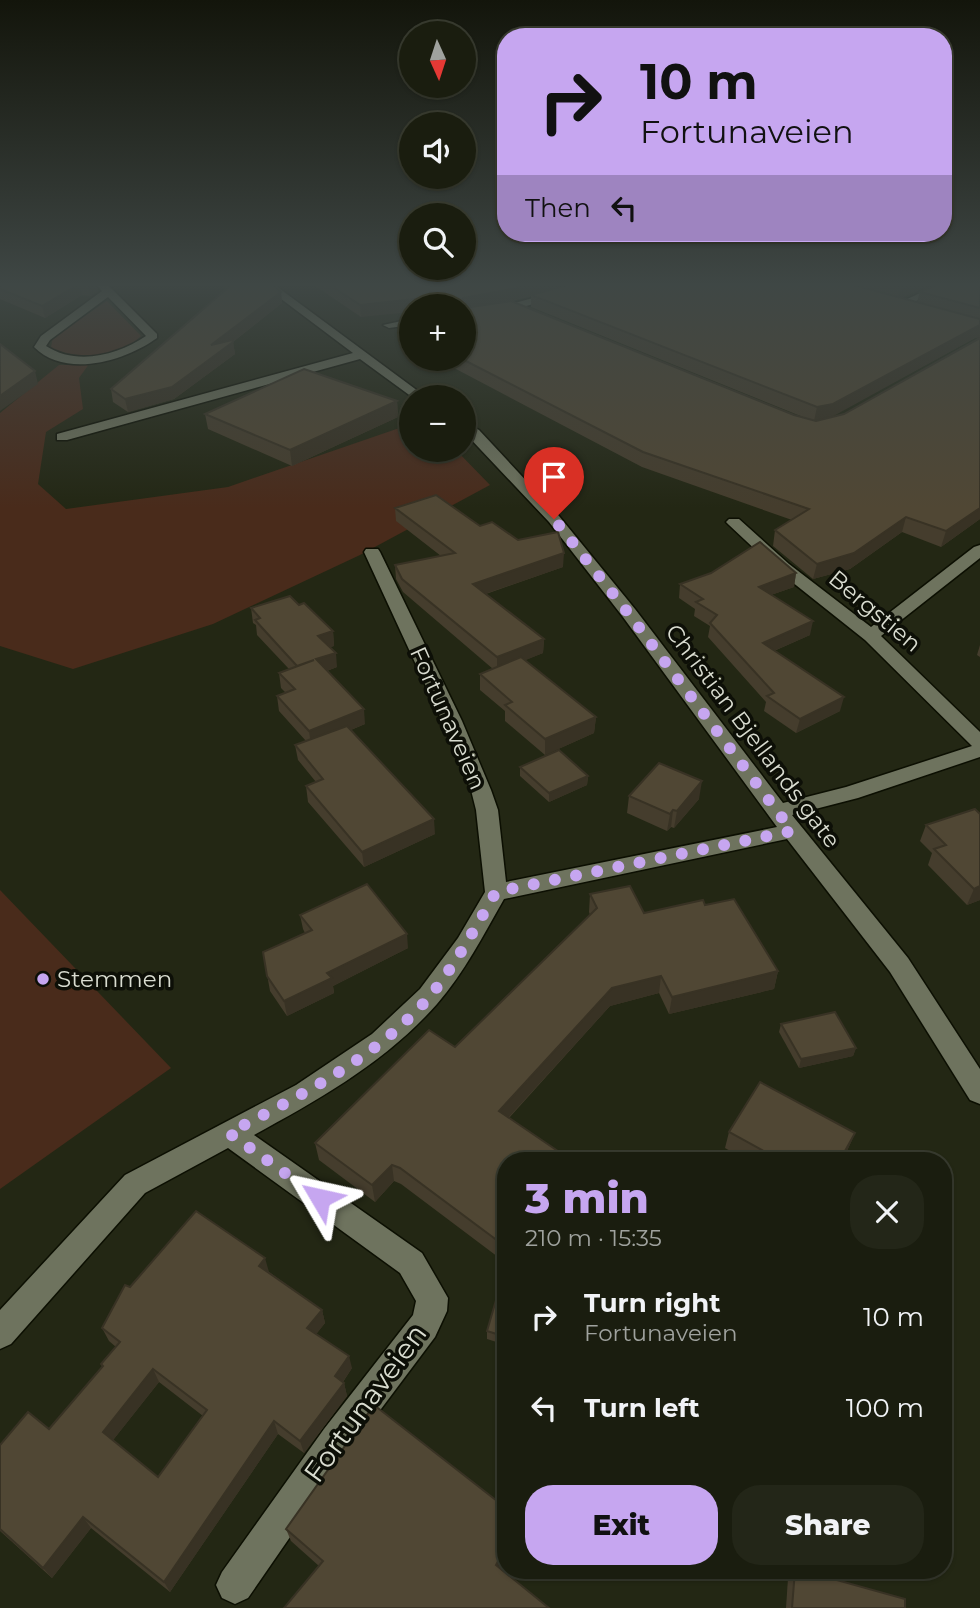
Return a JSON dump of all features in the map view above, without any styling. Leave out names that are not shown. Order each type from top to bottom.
[{"type":"street","points":[[70,358],[95,358]]},
{"type":"street","points":[[62,437],[350,358]]},
{"type":"street","points":[[365,358],[403,385]]},
{"type":"street","name":"Christian Bjellands gate","points":[[476,435],[554,519],[785,822],[899,965],[980,1092]]},
{"type":"street","name":"Bergstien","points":[[734,522],[783,568],[871,636],[980,743]]},
{"type":"street","points":[[871,636],[980,550]]},
{"type":"street","name":"Fortunaveien","points":[[372,552],[452,721],[481,790],[487,810],[496,892]]},
{"type":"street","points":[[0,1333],[135,1184],[306,1093],[382,1042],[429,996],[466,944],[496,892],[785,822],[851,793],[980,750]]},
{"type":"street","name":"Fortunaveien","points":[[229,1133],[411,1263],[432,1298],[431,1311],[424,1326],[336,1441],[235,1585]]},
{"type":"shaded area","points":[[89,364],[79,378],[83,409],[46,432],[38,484],[66,509],[228,487],[399,428],[399,462],[468,462],[490,485],[360,555],[213,624],[73,669],[0,646],[0,413],[59,365]]},
{"type":"shaded area","name":"Stemmen","points":[[0,890],[171,1068],[0,1189]]},
{"type":"building","points":[[0,358],[18,358],[35,371],[0,396]]},
{"type":"building","points":[[147,358],[211,358],[172,387],[125,399],[111,389]]},
{"type":"building","points":[[476,358],[653,358],[794,415],[816,421],[844,414],[944,358],[980,358],[980,508],[946,531],[906,517],[854,553],[817,564],[775,530],[809,509],[643,452],[476,366]]},
{"type":"building","points":[[692,358],[919,358],[833,404],[817,407]]},
{"type":"building","points":[[304,369],[397,401],[290,450],[205,414]]},
{"type":"building","points":[[436,495],[480,526],[492,522],[518,540],[558,532],[564,553],[473,584],[544,639],[497,657],[402,579],[395,565],[455,553],[395,508]]},
{"type":"building","points":[[760,542],[796,573],[759,587],[813,621],[763,643],[844,697],[800,719],[767,696],[774,693],[710,623],[717,615],[696,602],[703,599],[680,584],[711,573]]},
{"type":"building","points":[[290,596],[299,605],[304,603],[333,631],[318,636],[336,653],[316,659],[364,709],[309,731],[277,696],[295,689],[279,673],[314,660],[297,666],[255,620],[260,618],[251,608]]},
{"type":"building","points":[[521,657],[596,717],[545,739],[505,705],[512,702],[480,674]]},
{"type":"building","points":[[347,726],[434,819],[362,852],[306,786],[323,779],[295,745]]},
{"type":"building","points":[[559,750],[588,776],[549,793],[520,767]]},
{"type":"building","points":[[659,763],[702,781],[677,811],[673,810],[670,814],[629,796]]},
{"type":"building","points":[[975,809],[980,814],[980,886],[974,889],[934,849],[946,845],[926,825]]},
{"type":"building","points":[[367,884],[407,934],[327,973],[332,978],[284,1001],[267,976],[263,952],[312,930],[300,915]]},
{"type":"building","points":[[630,886],[644,913],[703,900],[705,905],[734,899],[778,971],[672,997],[661,976],[612,988],[499,1111],[559,1152],[497,1152],[497,1240],[400,1168],[392,1165],[372,1185],[315,1143],[429,1030],[455,1047],[597,908],[590,894]]},
{"type":"building","points":[[835,1012],[856,1048],[801,1059],[781,1024]]},
{"type":"building","points":[[760,1082],[855,1133],[844,1152],[765,1152],[729,1132]]},
{"type":"building","points":[[196,1211],[265,1258],[259,1266],[322,1310],[307,1328],[349,1356],[335,1376],[344,1383],[300,1441],[274,1421],[164,1582],[83,1517],[43,1568],[0,1529],[0,1445],[28,1412],[49,1429],[103,1366],[101,1364],[120,1342],[102,1328],[125,1285],[130,1287]],"holes":[[[153,1369],[207,1410],[158,1477],[103,1432]]]},
{"type":"building","points":[[497,1297],[497,1334],[487,1331]]},
{"type":"building","points":[[374,1405],[497,1501],[497,1579],[513,1579],[549,1608],[284,1608],[323,1561],[286,1529]]},
{"type":"building","points":[[794,1579],[833,1579],[905,1599],[905,1608],[792,1608]]},
{"type":"place","name":"Stemmen","points":[[43,979]]},
{"type":"route","points":[[320,1198],[229,1133],[306,1093],[382,1042],[429,996],[466,944],[496,892],[531,887],[792,831],[554,519]]}]
